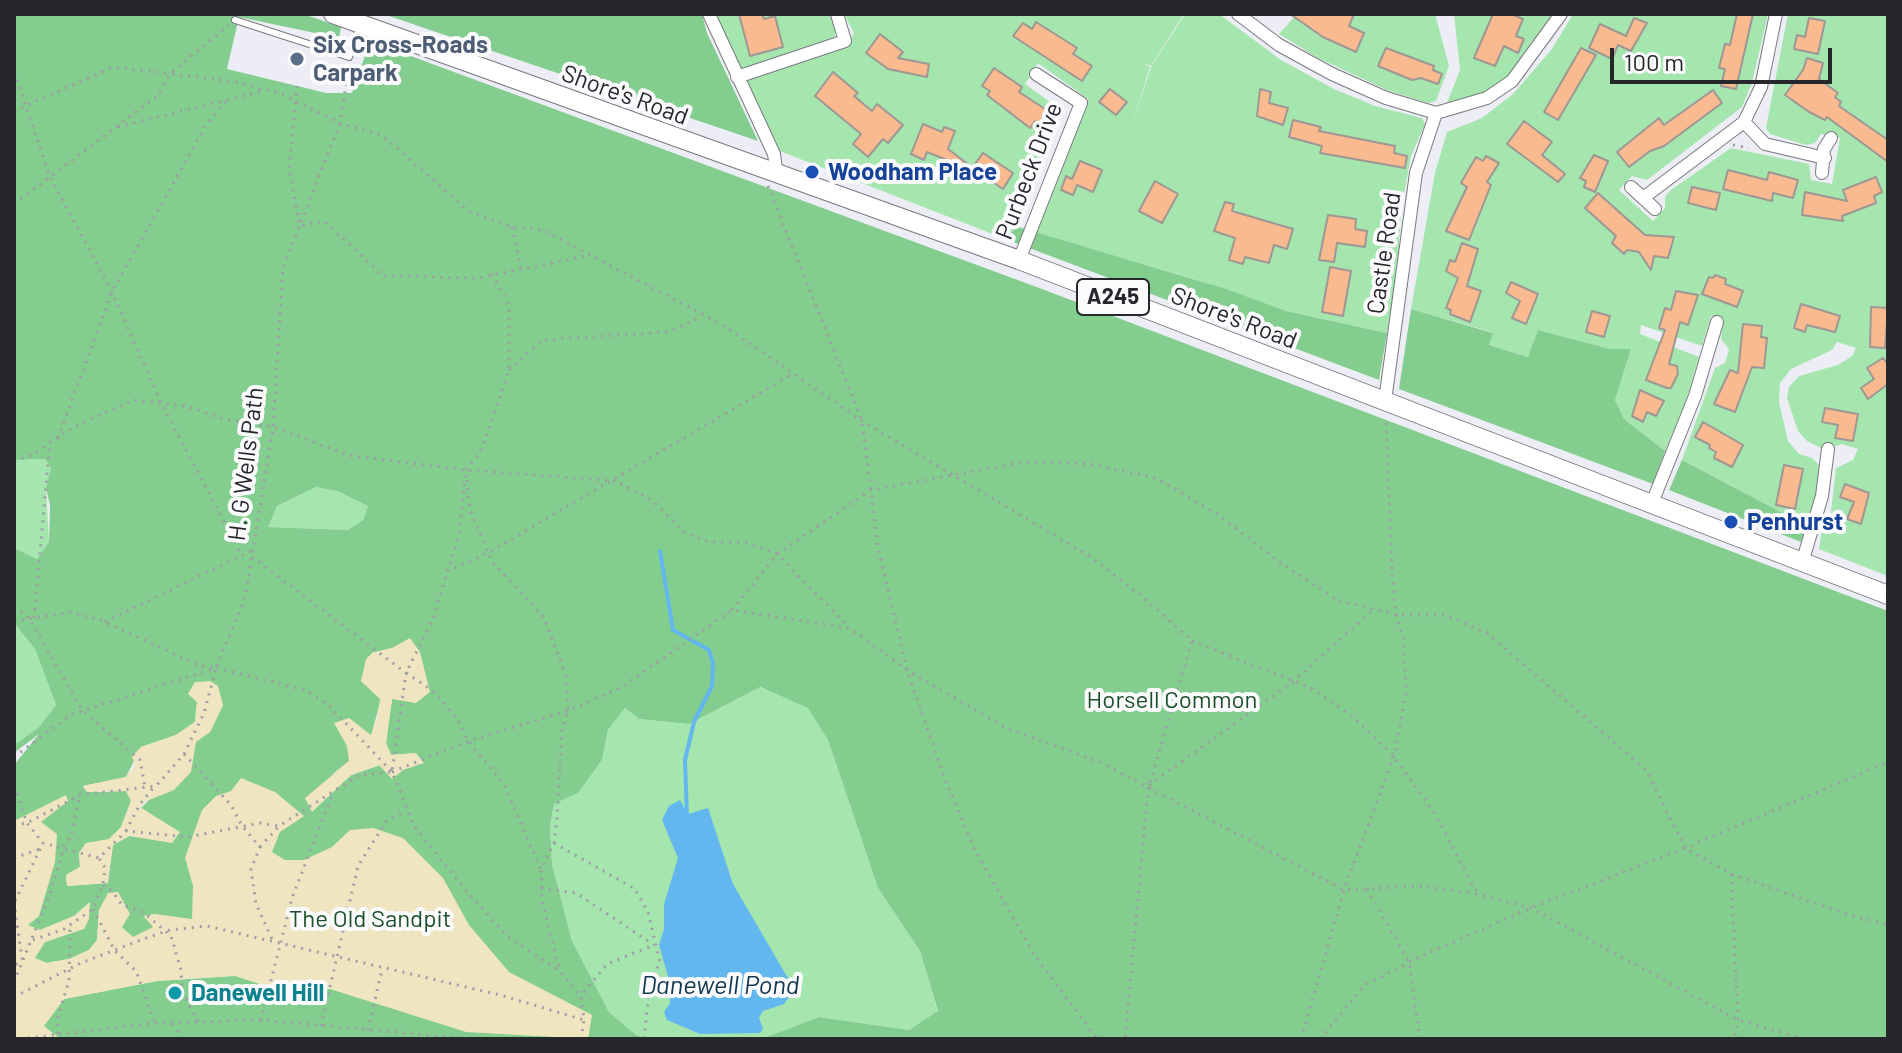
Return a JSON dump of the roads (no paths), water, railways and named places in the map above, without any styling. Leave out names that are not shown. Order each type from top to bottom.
[{"type":"main road","name":"Shore's Road","points":[[333,14],[1019,260],[1888,595]]},
{"type":"street","points":[[709,14],[774,154],[770,172]]},
{"type":"street","points":[[737,77],[845,41],[837,14]]},
{"type":"street","points":[[1238,14],[1279,45],[1332,74],[1386,98],[1436,113],[1487,98],[1512,81],[1561,14]]},
{"type":"street","points":[[1643,198],[1744,122],[1761,87],[1776,14]]},
{"type":"street","name":"Purbeck Drive","points":[[1019,260],[1081,103],[1036,74]]},
{"type":"street","name":"Castle Road","points":[[1385,401],[1416,173],[1436,113]]},
{"type":"street","points":[[1744,122],[1765,144],[1825,158]]},
{"type":"street","points":[[1822,173],[1826,142],[1831,138]]},
{"type":"street","points":[[1631,187],[1655,209]]},
{"type":"street","points":[[1652,503],[1695,396],[1717,322]]},
{"type":"street","points":[[1802,563],[1822,496],[1828,449]]},
{"type":"lane","points":[[235,20],[349,57],[361,24]]},
{"type":"water","name":"Danewell Pond","points":[[680,800],[688,814],[708,808],[733,884],[789,980],[786,990],[789,997],[784,1004],[763,1011],[759,1018],[763,1029],[760,1033],[700,1034],[667,1020],[664,1012],[670,1003],[670,983],[659,945],[664,929],[664,904],[678,858],[662,820],[669,806]]},
{"type":"waterway","points":[[660,551],[673,630],[709,650],[713,663],[712,686],[694,722],[685,760],[687,816]]},
{"type":"place","name":"Six Cross-Roads Carpark","points":[[297,59]]},
{"type":"place","name":"Woodham Place","points":[[812,172]]},
{"type":"place","name":"Penhurst","points":[[1731,522]]},
{"type":"place","name":"Danewell Hill","points":[[175,993]]},
{"type":"park label","name":"Horsell Common","points":[[1172,700]]},
{"type":"park label","name":"The Old Sandpit","points":[[370,919]]}]
